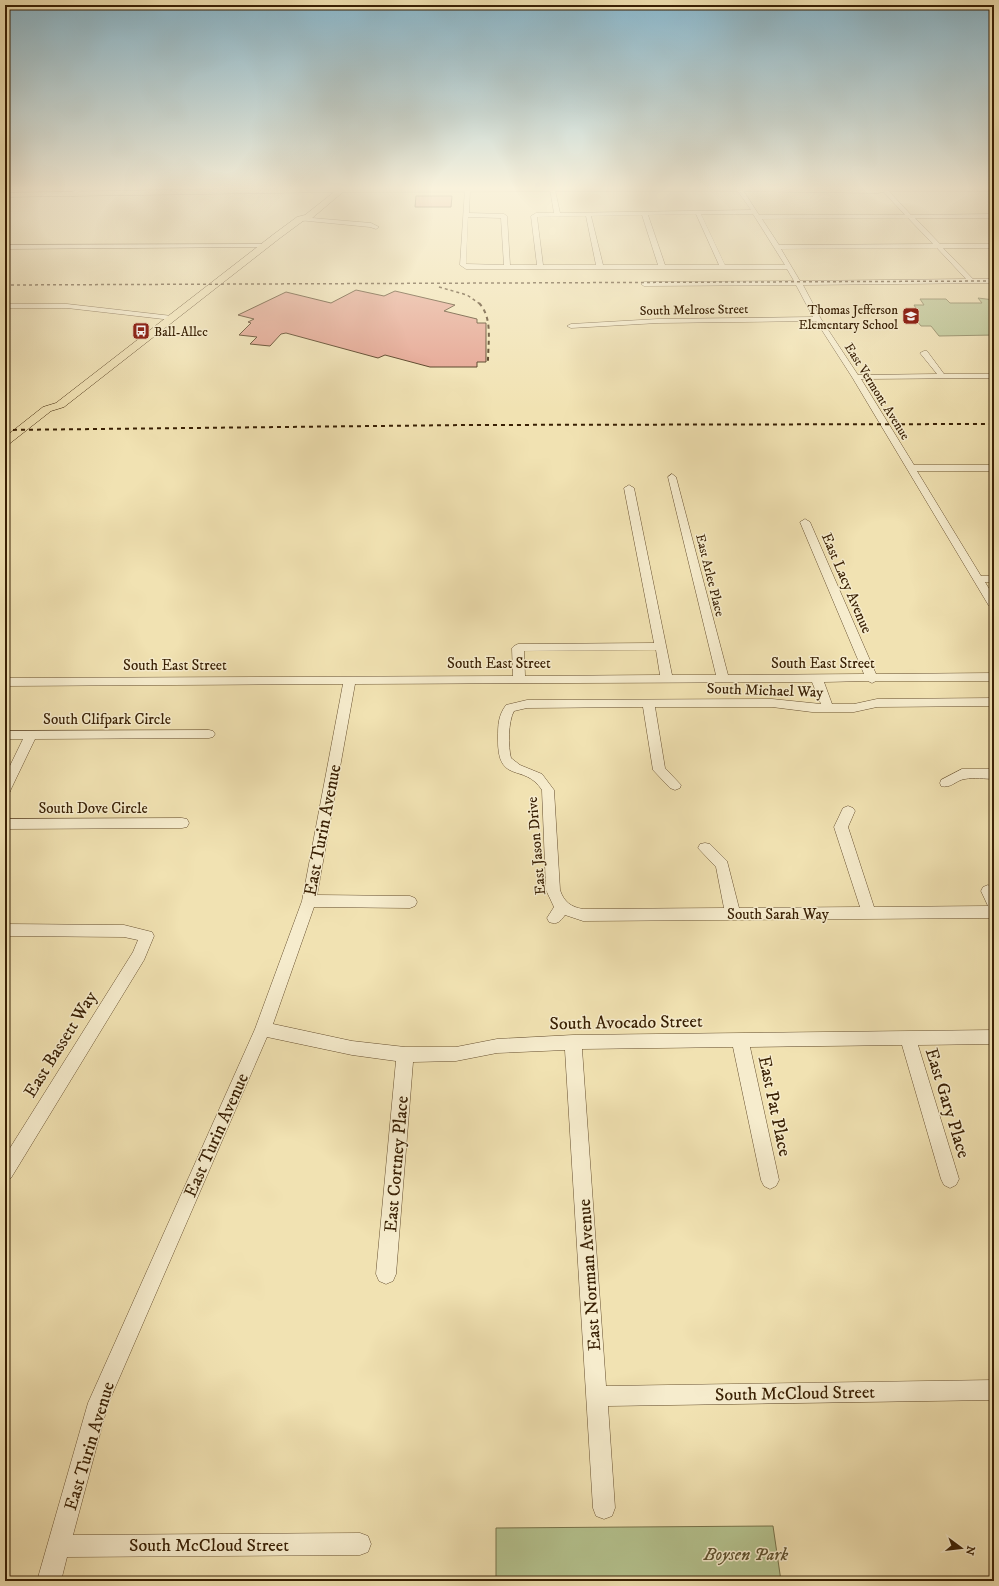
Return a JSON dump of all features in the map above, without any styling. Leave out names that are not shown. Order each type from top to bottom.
[{"type":"main road","points":[[5,442],[47,409],[60,405],[244,261]]},
{"type":"main road","points":[[5,451],[12,450],[61,411],[60,405]]},
{"type":"street","points":[[463,261],[463,265],[466,267],[789,267]]},
{"type":"street","points":[[507,261],[507,267]]},
{"type":"street","points":[[539,261],[540,267]]},
{"type":"street","points":[[599,261],[600,267]]},
{"type":"street","points":[[660,261],[662,267]]},
{"type":"street","points":[[720,261],[723,267]]},
{"type":"street","name":"East Vermont Avenue","points":[[785,261],[818,319],[856,377],[994,606]]},
{"type":"street","points":[[952,261],[972,282]]},
{"type":"street","points":[[644,284],[994,282]]},
{"type":"street","points":[[5,306],[67,306],[172,318]]},
{"type":"street","name":"South Melrose Street","points":[[571,326],[658,321],[818,319]]},
{"type":"street","points":[[924,353],[942,376]]},
{"type":"street","points":[[856,377],[994,376]]},
{"type":"street","points":[[911,468],[994,468]]},
{"type":"street","name":"East Arlee Place","points":[[672,477],[723,679]]},
{"type":"street","points":[[629,488],[667,679]]},
{"type":"street","name":"East Lacy Avenue","points":[[805,522],[872,679]]},
{"type":"street","points":[[978,579],[994,579]]},
{"type":"street","points":[[518,679],[518,648],[660,646]]},
{"type":"street","name":"South East Street","points":[[5,682],[518,679],[872,679],[994,677]]},
{"type":"street","points":[[817,679],[828,708]]},
{"type":"street","name":"East Turin Avenue","points":[[49,1581],[98,1403],[263,1029],[309,901],[350,680]]},
{"type":"street","name":"South Michael Way","points":[[510,708],[528,704],[772,703],[799,708],[854,708],[877,703],[994,702]]},
{"type":"street","points":[[648,704],[659,770],[675,785]]},
{"type":"street","name":"East Jason Drive","points":[[510,708],[505,714],[504,721],[504,754],[507,762],[549,779],[548,790],[553,890],[558,913]]},
{"type":"street","name":"South Clifpark Circle","points":[[5,735],[208,734]]},
{"type":"street","points":[[5,789],[31,735]]},
{"type":"street","points":[[946,783],[962,774],[994,774]]},
{"type":"street","points":[[848,811],[841,827],[869,914]]},
{"type":"street","name":"South Dove Circle","points":[[5,824],[182,824]]},
{"type":"street","points":[[704,848],[722,865],[732,914]]},
{"type":"street","points":[[309,901],[410,902]]},
{"type":"street","name":"South Sarah Way","points":[[558,913],[583,915],[994,912]]},
{"type":"street","name":"East Bassett Way","points":[[5,930],[124,931],[147,936],[139,955],[5,1172]]},
{"type":"street","name":"South Avocado Street","points":[[263,1029],[352,1048],[405,1055],[456,1054],[497,1046],[573,1042],[994,1037]]},
{"type":"street","name":"East Gary Place","points":[[908,1038],[950,1179]]},
{"type":"street","name":"East Pat Place","points":[[740,1040],[770,1180]]},
{"type":"street","name":"East Norman Avenue","points":[[573,1042],[604,1508]]},
{"type":"street","name":"East Cortney Place","points":[[386,1274],[405,1055]]},
{"type":"street","name":"South McCloud Street","points":[[596,1396],[994,1390]]},
{"type":"street","name":"South McCloud Street","points":[[59,1546],[360,1544]]},
{"type":"green space","points":[[978,298],[994,300],[994,335],[939,336],[931,326],[921,326],[908,310],[917,310],[914,305],[924,305],[920,299],[946,299],[950,303],[982,303]]},
{"type":"green space","name":"Boysen Park","points":[[773,1526],[781,1581],[496,1581],[496,1528]]},
{"type":"building","points":[[356,290],[384,296],[395,291],[455,305],[444,311],[477,319],[477,323],[486,323],[486,362],[477,362],[477,367],[430,367],[385,355],[378,358],[286,333],[281,334],[270,346],[250,344],[257,337],[239,335],[251,323],[248,322],[254,319],[238,315],[286,292],[331,303]]},
{"type":"railway","points":[[5,285],[994,281]]},
{"type":"railway","points":[[439,287],[467,295],[479,304]]},
{"type":"railway","points":[[479,304],[488,323],[488,361]]},
{"type":"railway","points":[[5,430],[467,425],[994,424]]},
{"type":"place","name":"Thomas Jefferson Elementary School","points":[[911,316]]},
{"type":"place","name":"Ball-Allec","points":[[141,331]]}]
